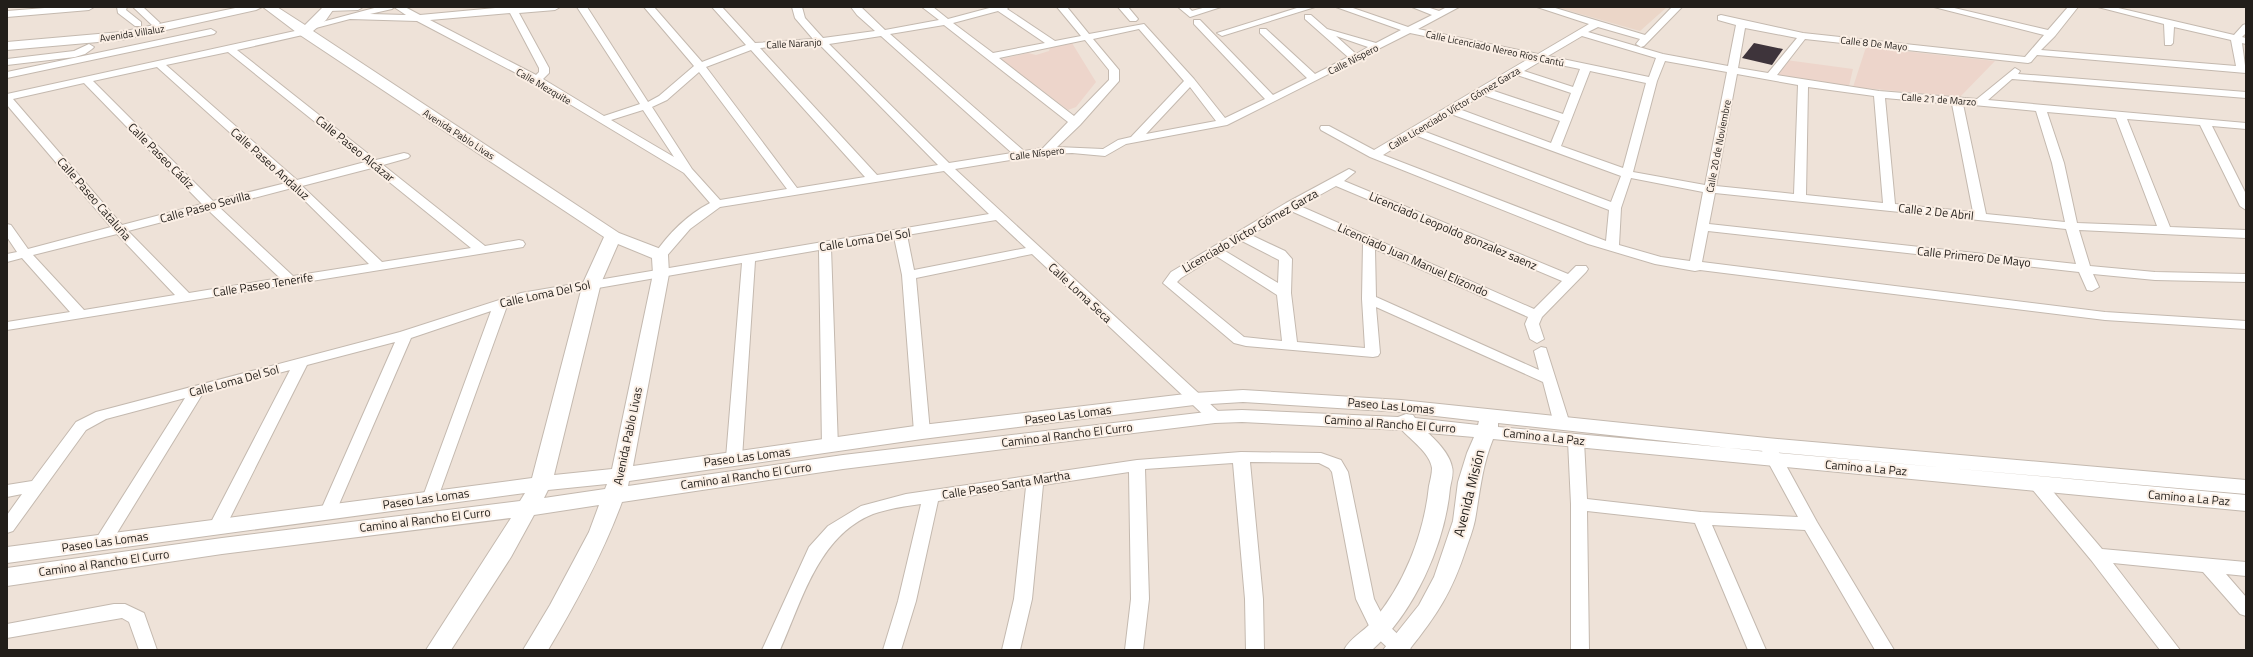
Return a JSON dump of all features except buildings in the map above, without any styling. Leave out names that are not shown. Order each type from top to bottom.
[{"type":"street","points":[[7,14],[53,8],[89,7]]},
{"type":"street","points":[[122,7],[121,12],[142,28]]},
{"type":"street","points":[[138,7],[158,26]]},
{"type":"street","name":"Avenida Villaluz","points":[[158,26],[222,7]]},
{"type":"street","points":[[308,29],[328,8],[358,7]]},
{"type":"street","points":[[7,98],[229,48],[308,29],[389,7]]},
{"type":"street","name":"Calle Mezquite","points":[[398,7],[537,80],[601,120],[688,171]]},
{"type":"street","points":[[352,17],[419,18],[512,9],[555,7]]},
{"type":"street","points":[[582,7],[688,171],[718,204]]},
{"type":"street","points":[[649,7],[700,66],[794,192]]},
{"type":"street","points":[[717,7],[874,179]]},
{"type":"street","name":"Calle Loma Seca","points":[[797,7],[800,18],[947,168],[1215,417]]},
{"type":"street","points":[[856,7],[860,13],[1020,154]]},
{"type":"street","points":[[927,7],[1076,123]]},
{"type":"street","points":[[1001,7],[1053,44]]},
{"type":"street","name":"Calle Naranjo","points":[[601,120],[647,106],[663,98],[700,66],[732,51],[752,45],[841,40],[946,22],[1001,7]]},
{"type":"street","points":[[1047,151],[1076,123],[1114,81],[1114,70],[1062,7]]},
{"type":"street","points":[[1123,7],[1190,81],[1223,123]]},
{"type":"street","points":[[1183,7],[1190,14],[1216,7]]},
{"type":"street","name":"Calle Licenciado Nereo Ríos Cantú","points":[[1341,7],[1409,30],[1652,81]]},
{"type":"street","points":[[1417,7],[1440,14]]},
{"type":"street","name":"Calle Níspero","points":[[660,255],[669,243],[692,221],[718,204],[947,168],[1020,154],[1072,150],[1105,153],[1122,142],[1223,123],[1314,79],[1454,7]]},
{"type":"street","points":[[1542,7],[1560,9],[1648,36]]},
{"type":"street","points":[[1635,50],[1677,7]]},
{"type":"street","points":[[1939,7],[2052,34]]},
{"type":"street","points":[[1980,102],[2031,56],[2052,34],[2073,7]]},
{"type":"street","points":[[2103,7],[2246,41]]},
{"type":"street","name":"Avenida Villaluz","points":[[7,35],[142,28],[249,8]]},
{"type":"street","points":[[1222,33],[1302,8]]},
{"type":"street","name":"Avenida Pablo Livas","points":[[278,9],[613,236],[660,255],[660,274],[617,485],[590,552],[559,611],[534,650]]},
{"type":"street","points":[[512,9],[544,68],[544,73],[537,80]]},
{"type":"street","points":[[1560,9],[1597,24],[1648,36]]},
{"type":"street","points":[[1308,17],[1355,58]]},
{"type":"street","name":"Calle 8 De Mayo","points":[[1722,18],[1740,24],[1803,36],[2031,56],[2244,69]]},
{"type":"street","points":[[1197,22],[1272,100]]},
{"type":"street","points":[[990,57],[1053,44],[1137,23]]},
{"type":"street","points":[[2168,43],[2169,23]]},
{"type":"street","name":"Calle Licenciado Víctor Gómez Garza","points":[[1374,155],[1597,24]]},
{"type":"street","name":"Calle 20 de Noviembre","points":[[1695,267],[1733,71],[1740,24]]},
{"type":"street","points":[[2236,39],[2246,27]]},
{"type":"street","name":"Avenida Villaluz","points":[[7,46],[121,36],[142,28]]},
{"type":"street","points":[[1323,29],[1377,47]]},
{"type":"street","points":[[1263,31],[1314,79]]},
{"type":"street","points":[[7,75],[211,32]]},
{"type":"street","name":"Calle 21 de Marzo","points":[[1581,33],[1662,57],[1803,83],[1879,94],[2246,126]]},
{"type":"street","points":[[1770,77],[1803,36]]},
{"type":"street","points":[[2236,39],[2244,69]]},
{"type":"street","points":[[7,62],[75,54],[89,46]]},
{"type":"street","name":"Calle Paseo Alcázar","points":[[229,48],[482,250]]},
{"type":"street","points":[[1612,248],[1615,208],[1627,174],[1652,81],[1662,57]]},
{"type":"street","name":"Calle Paseo Andaluz","points":[[158,63],[294,184],[380,267]]},
{"type":"street","points":[[1555,148],[1578,92],[1586,67]]},
{"type":"street","points":[[1516,71],[1578,92]]},
{"type":"street","points":[[2010,76],[2246,95]]},
{"type":"street","name":"Calle Paseo Cádiz","points":[[85,80],[210,206],[290,281]]},
{"type":"street","points":[[1136,139],[1190,81]]},
{"type":"street","points":[[1800,197],[1803,83]]},
{"type":"street","points":[[1483,91],[1566,119]]},
{"type":"street","points":[[1879,94],[1889,207]]},
{"type":"street","name":"Calle Paseo Cataluña","points":[[7,98],[120,230],[185,297]]},
{"type":"street","points":[[1957,101],[1980,216]]},
{"type":"street","points":[[2040,108],[2058,164],[2070,226],[2083,270],[2092,288]]},
{"type":"street","name":"Calle 2 De Abril","points":[[1451,110],[1627,174],[1710,189],[1800,197],[2070,226],[2246,234]]},
{"type":"street","points":[[2120,115],[2165,231]]},
{"type":"street","points":[[2204,122],[2246,206]]},
{"type":"street","points":[[1324,128],[1374,155],[1612,248],[1660,261],[1695,267],[2105,316],[2246,324]]},
{"type":"street","points":[[1414,132],[1615,208]]},
{"type":"street","name":"Calle Paseo Sevilla","points":[[7,258],[404,156]]},
{"type":"street","name":"Licenciado Victor Gómez Garza","points":[[1290,345],[1255,344],[1239,340],[1170,283],[1176,275],[1290,206],[1336,182],[1350,172]]},
{"type":"street","name":"Licenciado Leopoldo gonzalez saenz","points":[[1336,182],[1571,280]]},
{"type":"street","name":"Licenciado Juan Manuel Elizondo","points":[[1290,206],[1536,315]]},
{"type":"street","name":"Calle Loma Del Sol","points":[[37,486],[81,426],[101,415],[405,336],[501,302],[592,283],[749,260],[998,216]]},
{"type":"street","name":"Calle Primero De Mayo","points":[[1703,227],[2083,270],[2155,276],[2246,278]]},
{"type":"street","points":[[7,228],[25,254],[80,314]]},
{"type":"street","points":[[900,234],[910,275],[922,432]]},
{"type":"street","points":[[438,650],[472,601],[541,484],[592,283],[613,236]]},
{"type":"street","points":[[1242,236],[1280,254],[1286,259],[1284,293],[1290,345],[1373,352],[1369,299],[1369,241]]},
{"type":"street","name":"Calle Paseo Tenerife","points":[[7,326],[519,244]]},
{"type":"street","points":[[826,246],[830,447]]},
{"type":"street","points":[[910,275],[1035,250]]},
{"type":"street","points":[[1216,251],[1284,293]]},
{"type":"street","points":[[734,458],[749,260]]},
{"type":"street","points":[[1562,424],[1532,324],[1536,315],[1581,269]]},
{"type":"street","points":[[1369,299],[1550,380]]},
{"type":"street","points":[[430,499],[501,302]]},
{"type":"street","points":[[328,512],[405,336]]},
{"type":"street","points":[[218,526],[300,364]]},
{"type":"street","points":[[103,542],[197,391]]},
{"type":"street","name":"Paseo Las Lomas","points":[[7,556],[218,526],[541,484],[617,485],[734,458],[830,447],[922,432],[1194,399],[1242,396],[1280,397],[1404,415]]},
{"type":"street","points":[[1356,650],[1380,629],[1402,596],[1421,561],[1438,505],[1442,467],[1432,447],[1404,415]]},
{"type":"street","name":"Camino al Rancho El Curro","points":[[7,578],[222,546],[528,508],[617,485],[843,462],[1215,417],[1404,415],[1488,424]]},
{"type":"street","name":"Camino a La Paz","points":[[1488,424],[1540,429],[1576,441],[1771,452],[1946,468],[2246,487]]},
{"type":"street","name":"Avenida Misión","points":[[1398,649],[1427,611],[1445,577],[1464,521],[1469,482],[1477,453],[1488,424]]},
{"type":"street","name":"Camino a La Paz","points":[[1540,429],[1562,424],[1771,452]]},
{"type":"street","points":[[1576,441],[1580,504],[1580,650]]},
{"type":"street","points":[[1771,452],[1810,524],[1885,650]]},
{"type":"street","points":[[1241,457],[1254,599],[1255,650]]},
{"type":"street","name":"Calle Paseo Santa Martha","points":[[771,650],[815,552],[834,530],[868,510],[931,496],[1137,465],[1169,461],[1241,457],[1320,458],[1335,464],[1340,472],[1365,599],[1380,629]]},
{"type":"street","points":[[1134,650],[1140,599],[1137,465]]},
{"type":"street","name":"Camino a La Paz","points":[[1946,468],[2038,485],[2246,503]]},
{"type":"street","points":[[1011,650],[1023,599],[1035,480]]},
{"type":"street","points":[[2038,485],[2097,555],[2171,650]]},
{"type":"street","points":[[7,491],[37,486]]},
{"type":"street","points":[[7,528],[37,486]]},
{"type":"street","points":[[892,650],[907,601],[931,496]]},
{"type":"street","points":[[1580,504],[1701,518],[1810,524]]},
{"type":"street","points":[[1701,518],[1757,650]]},
{"type":"street","points":[[2097,555],[2246,569]]},
{"type":"street","points":[[2208,565],[2246,609]]},
{"type":"street","points":[[7,630],[114,611],[125,611],[137,618],[148,650]]},
{"type":"street","points":[[1380,629],[1398,649]]},
{"type":"shaded area","points":[[1556,7],[1667,7],[1640,31]]},
{"type":"shaded area","points":[[1072,43],[1096,82],[1076,107],[1068,110],[1001,59],[1028,53],[1036,55],[1049,51],[1050,48]]},
{"type":"shaded area","points":[[1866,47],[1995,61],[1960,97],[1853,87]]},
{"type":"shaded area","points":[[1786,60],[1853,69],[1849,86],[1774,75]]}]
